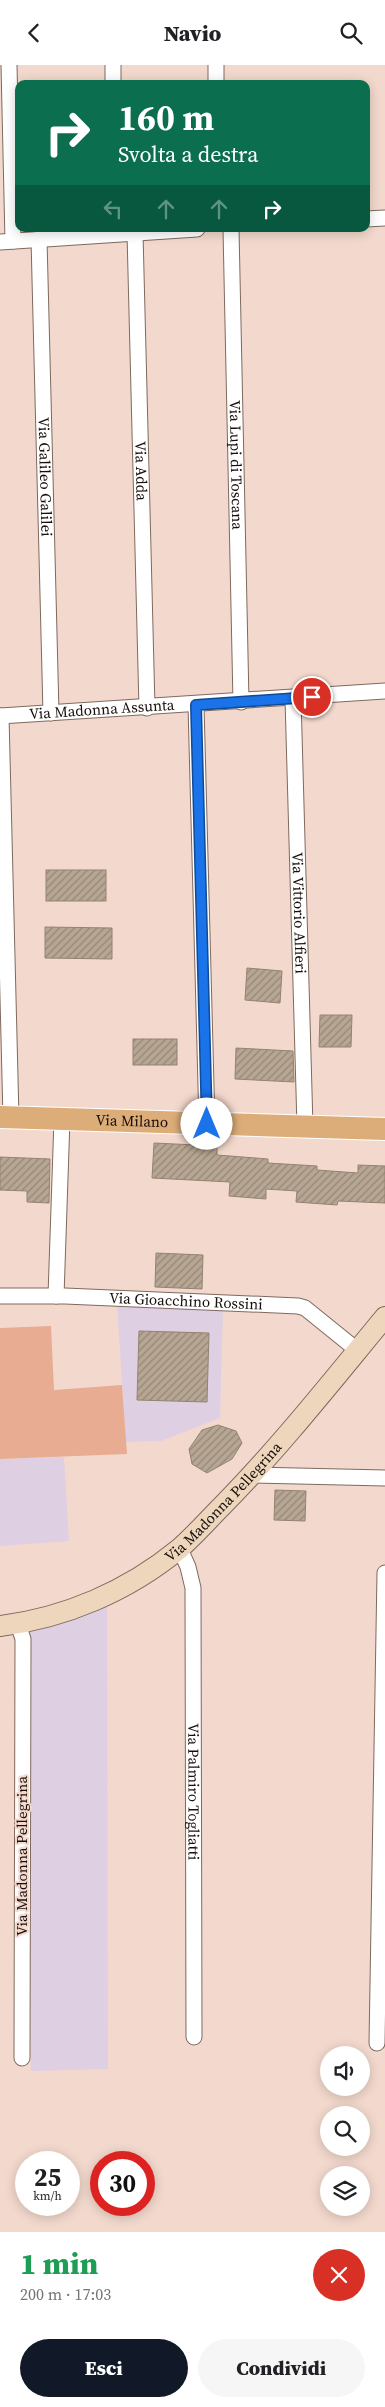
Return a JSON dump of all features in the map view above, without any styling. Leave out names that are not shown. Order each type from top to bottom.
[{"type":"main road","name":"Via Milano","points":[[6,1118],[385,1129]]},
{"type":"street","points":[[9,65],[5,99],[7,241],[106,232]]},
{"type":"street","points":[[113,65],[113,80]]},
{"type":"street","points":[[216,65],[216,80]]},
{"type":"street","points":[[370,219],[385,218]]},
{"type":"street","points":[[125,232],[145,232]]},
{"type":"street","name":"Via Lupi di Toscana","points":[[231,232],[241,702]]},
{"type":"street","name":"Via Adda","points":[[135,233],[147,708]]},
{"type":"street","name":"Via Galileo Galilei","points":[[39,239],[51,713]]},
{"type":"street","name":"Via Madonna Assunta","points":[[0,716],[196,705],[385,691]]},
{"type":"street","name":"Via Vittorio Alfieri","points":[[293,698],[305,1127]]},
{"type":"street","points":[[196,705],[207,1124]]},
{"type":"street","points":[[0,716],[6,1118]]},
{"type":"street","points":[[56,1296],[62,1119]]},
{"type":"street","name":"Via Gioacchino Rossini","points":[[0,1296],[56,1296],[298,1306],[305,1308],[358,1350]]},
{"type":"street","name":"Via Madonna Pellegrina","points":[[9,1625],[63,1613],[98,1599],[131,1581],[180,1549],[252,1475],[385,1317]]},
{"type":"street","points":[[252,1475],[385,1479]]},
{"type":"street","name":"Via Palmiro Togliatti","points":[[180,1549],[188,1567],[193,1587],[194,2037]]},
{"type":"street","points":[[377,2043],[385,1573]]},
{"type":"street","name":"Via Madonna Pellegrina","points":[[9,1625],[23,1639],[22,2058]]},
{"type":"shaded area","points":[[117,1305],[223,1310],[220,1418],[161,1441],[126,1442]]},
{"type":"shaded area","points":[[51,1326],[54,1390],[122,1385],[127,1454],[0,1459],[0,1328]]},
{"type":"shaded area","points":[[64,1457],[69,1541],[0,1546],[0,1459]]},
{"type":"shaded area","points":[[107,1602],[108,2069],[31,2071],[27,1640],[24,1627]]},
{"type":"building","points":[[46,870],[106,870],[106,901],[46,901]]},
{"type":"building","points":[[45,927],[112,928],[112,959],[45,958]]},
{"type":"building","points":[[247,968],[282,971],[280,1003],[245,1000]]},
{"type":"building","points":[[320,1015],[352,1015],[351,1047],[319,1047]]},
{"type":"building","points":[[133,1039],[177,1039],[177,1065],[133,1065]]},
{"type":"building","points":[[236,1048],[293,1051],[294,1082],[235,1079]]},
{"type":"building","points":[[154,1143],[217,1146],[217,1155],[268,1159],[268,1163],[317,1166],[317,1170],[358,1173],[358,1165],[385,1166],[385,1203],[338,1201],[337,1205],[296,1202],[297,1191],[266,1189],[266,1199],[229,1196],[230,1182],[152,1178]]},
{"type":"building","points":[[0,1157],[50,1159],[49,1203],[27,1202],[27,1191],[0,1190]]},
{"type":"building","points":[[156,1253],[203,1255],[202,1289],[155,1287]]},
{"type":"building","points":[[139,1331],[209,1333],[207,1402],[137,1400]]},
{"type":"building","points":[[218,1425],[236,1431],[242,1443],[232,1459],[207,1473],[192,1464],[189,1449],[202,1430]]},
{"type":"building","points":[[275,1490],[306,1491],[305,1521],[274,1520]]},
{"type":"route","points":[[207,1124],[196,705],[312,697]]}]
